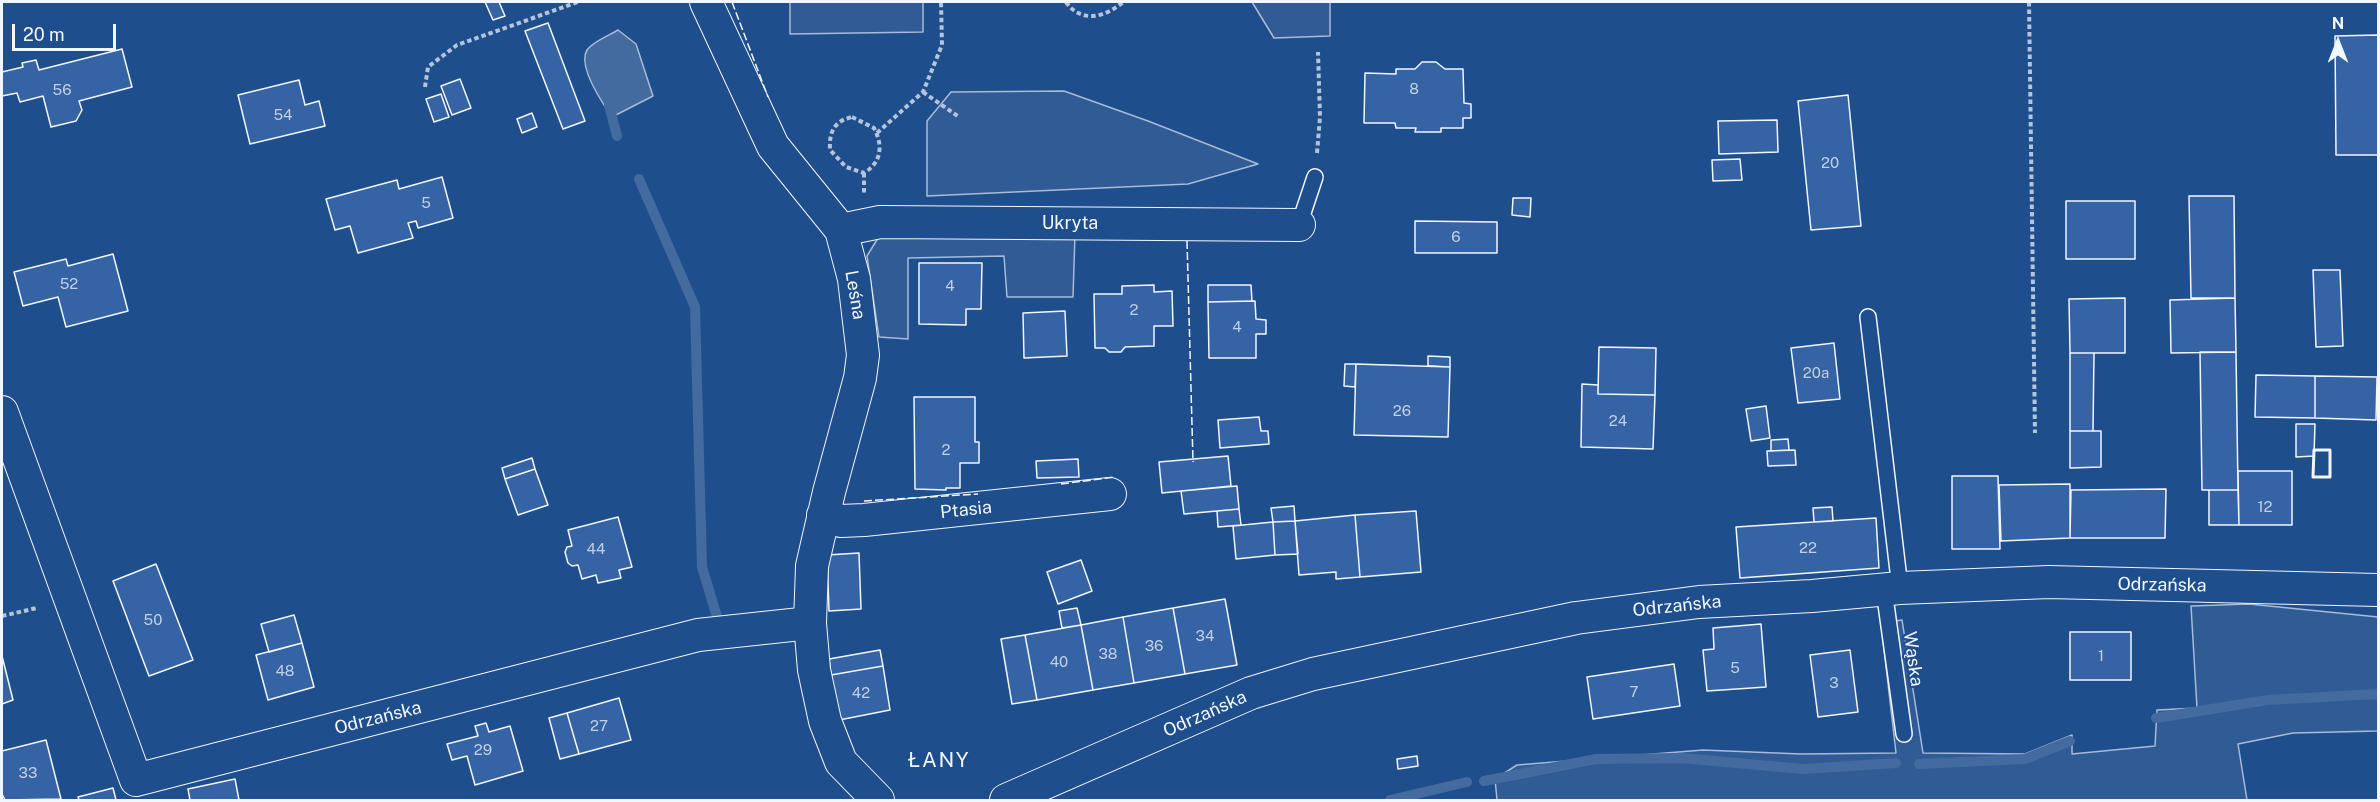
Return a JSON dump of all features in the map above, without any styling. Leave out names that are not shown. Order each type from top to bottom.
[{"type":"street","name":"Leśna","points":[[706,2],[773,146],[841,230],[854,279],[863,355],[856,396],[823,515],[812,566],[810,623]]},
{"type":"street","name":"Ukryta","points":[[841,230],[880,222],[1299,225]]},
{"type":"street","name":"Odrzańska","points":[[2,412],[136,780],[698,635],[810,623]]},
{"type":"street","name":"Ptasia","points":[[823,515],[841,520],[864,520],[1110,494]]},
{"type":"street","name":"Odrzańska","points":[[1006,801],[1251,693],[1312,674],[1576,618],[1700,602],[1892,589],[2049,582],[2379,590]]},
{"type":"street","points":[[810,623],[814,670],[829,732],[841,762],[878,801]]},
{"type":"lane","points":[[1299,225],[1315,177]]},
{"type":"lane","name":"Wąska","points":[[1868,318],[1904,734]]},
{"type":"path","points":[[425,87],[428,67],[457,45],[578,2]]},
{"type":"path","points":[[877,133],[923,92],[942,45],[941,2]]},
{"type":"path","points":[[1066,2],[1078,13],[1089,16],[1101,16],[1123,2]]},
{"type":"path","points":[[2029,2],[2035,433]]},
{"type":"path","points":[[1315,177],[1320,117],[1318,52]]},
{"type":"path","points":[[923,92],[959,117]]},
{"type":"path","points":[[852,117],[874,128],[877,133],[880,151],[873,168],[864,173],[846,167],[830,150],[829,137],[833,128],[841,120],[852,117]]},
{"type":"shaded area","points":[[790,2],[923,2],[923,32],[790,34]]},
{"type":"shaded area","points":[[1252,2],[1330,2],[1330,36],[1274,38]]},
{"type":"shaded area","points":[[618,30],[636,44],[653,96],[612,117],[592,85],[585,65],[585,57],[587,50],[593,44]]},
{"type":"shaded area","points":[[1064,91],[1258,164],[1188,184],[927,196],[927,121],[951,92]]},
{"type":"shaded area","points":[[894,234],[1075,234],[1073,297],[1007,297],[1004,256],[908,258],[908,339],[879,337],[867,256],[878,238]]},
{"type":"shaded area","points":[[2249,604],[2378,617],[2378,731],[2293,733],[2238,744],[2247,800],[1497,800],[1495,779],[1517,765],[1703,750],[1801,754],[1896,753],[1881,623],[1902,620],[1923,753],[2025,754],[2072,735],[2072,754],[2155,746],[2157,710],[2197,708],[2191,606]]},
{"type":"building","points":[[485,2],[499,2],[505,16],[493,20]]},
{"type":"building","points":[[548,23],[585,121],[563,129],[525,31]]},
{"type":"building","points":[[2378,35],[2378,155],[2336,155],[2335,36]]},
{"type":"building","points":[[122,49],[132,87],[79,101],[82,110],[76,121],[51,127],[43,96],[20,102],[17,93],[2,96],[2,72],[23,67],[22,63],[36,60],[39,70]]},
{"type":"building","points":[[1422,62],[1436,62],[1445,69],[1463,69],[1464,103],[1471,104],[1471,118],[1463,118],[1463,128],[1441,128],[1441,132],[1415,132],[1416,128],[1396,128],[1395,123],[1364,123],[1365,73],[1396,74],[1396,69],[1415,69]]},
{"type":"building","points":[[460,79],[471,108],[452,115],[441,86]]},
{"type":"building","points":[[299,80],[305,105],[319,101],[325,126],[250,144],[238,95]]},
{"type":"building","points":[[441,94],[449,117],[434,122],[426,99]]},
{"type":"building","points":[[1848,95],[1861,226],[1811,230],[1798,101]]},
{"type":"building","points":[[532,113],[537,127],[522,133],[517,119]]},
{"type":"building","points":[[1777,120],[1778,152],[1719,154],[1718,121]]},
{"type":"building","points":[[1740,159],[1742,180],[1713,181],[1712,160]]},
{"type":"building","points":[[442,177],[453,218],[418,228],[416,221],[408,223],[413,238],[358,253],[350,226],[335,230],[326,199],[397,180],[399,189]]},
{"type":"building","points":[[2189,196],[2234,196],[2235,298],[2191,298]]},
{"type":"building","points":[[1513,198],[1531,198],[1530,217],[1512,215]]},
{"type":"building","points":[[2066,201],[2135,201],[2135,259],[2066,259]]},
{"type":"building","points":[[1415,221],[1497,222],[1497,253],[1415,253]]},
{"type":"building","points":[[113,254],[128,311],[66,327],[58,297],[23,306],[14,272],[66,259],[68,266]]},
{"type":"building","points":[[919,263],[982,263],[981,309],[966,309],[966,325],[919,324]]},
{"type":"building","points":[[2313,270],[2340,270],[2343,346],[2316,347]]},
{"type":"building","points":[[1154,285],[1154,292],[1172,291],[1173,326],[1154,326],[1154,346],[1125,347],[1121,352],[1109,352],[1105,348],[1095,348],[1094,294],[1122,294],[1122,286]]},
{"type":"building","points":[[1208,285],[1251,285],[1252,301],[1208,302]]},
{"type":"building","points":[[2125,298],[2125,353],[2070,353],[2069,299]]},
{"type":"building","points":[[2235,298],[2236,352],[2171,353],[2170,300]]},
{"type":"building","points":[[1255,301],[1256,319],[1266,320],[1266,334],[1256,334],[1256,358],[1209,358],[1208,302]]},
{"type":"building","points":[[1065,311],[1067,356],[1024,358],[1023,313]]},
{"type":"building","points":[[1834,343],[1840,399],[1798,403],[1791,348]]},
{"type":"building","points":[[1599,347],[1656,348],[1655,395],[1598,394]]},
{"type":"building","points":[[2200,352],[2236,352],[2238,490],[2202,490]]},
{"type":"building","points":[[2070,353],[2094,353],[2093,431],[2070,431]]},
{"type":"building","points":[[1428,356],[1450,357],[1450,367],[1428,366]]},
{"type":"building","points":[[1345,364],[1356,364],[1355,387],[1344,386]]},
{"type":"building","points":[[1356,364],[1450,367],[1448,437],[1354,435]]},
{"type":"building","points":[[2256,375],[2315,376],[2315,418],[2255,417]]},
{"type":"building","points":[[2315,376],[2377,377],[2376,420],[2315,418]]},
{"type":"building","points":[[1582,384],[1598,385],[1598,394],[1655,395],[1653,449],[1581,447]]},
{"type":"building","points":[[914,397],[975,397],[975,442],[979,442],[979,463],[960,463],[960,488],[915,489]]},
{"type":"building","points":[[1766,406],[1770,438],[1751,441],[1746,409]]},
{"type":"building","points":[[1259,417],[1261,431],[1268,431],[1269,444],[1220,448],[1218,420]]},
{"type":"building","points":[[2296,424],[2315,424],[2314,456],[2296,457]]},
{"type":"building","points":[[2070,431],[2101,431],[2101,467],[2070,468]]},
{"type":"building","points":[[1788,439],[1789,450],[1771,451],[1771,440]]},
{"type":"building","points":[[1795,450],[1796,465],[1768,466],[1767,451]]},
{"type":"building","points":[[1228,456],[1231,486],[1162,493],[1159,462]]},
{"type":"building","points":[[532,458],[535,469],[505,479],[502,468]]},
{"type":"building","points":[[1078,459],[1079,477],[1037,478],[1036,461]]},
{"type":"building","points":[[535,469],[548,505],[518,515],[505,479]]},
{"type":"building","points":[[2238,471],[2292,471],[2292,525],[2239,525]]},
{"type":"building","points":[[1952,476],[1998,476],[2000,549],[1952,549]]},
{"type":"building","points":[[2070,484],[2070,538],[2001,541],[1999,485]]},
{"type":"building","points":[[1237,486],[1239,509],[1184,514],[1181,491]]},
{"type":"building","points":[[2166,489],[2165,538],[2070,538],[2071,490]]},
{"type":"building","points":[[2209,490],[2238,490],[2239,525],[2209,525]]},
{"type":"building","points":[[1294,506],[1295,521],[1273,522],[1271,508]]},
{"type":"building","points":[[1832,507],[1833,521],[1814,522],[1813,508]]},
{"type":"building","points":[[1239,509],[1241,525],[1218,527],[1217,511]]},
{"type":"building","points":[[1416,511],[1421,572],[1360,577],[1355,515]]},
{"type":"building","points":[[1355,515],[1360,577],[1336,579],[1336,572],[1299,575],[1295,521]]},
{"type":"building","points":[[618,517],[632,567],[619,570],[621,578],[598,583],[596,575],[582,579],[578,565],[572,566],[568,563],[565,552],[567,547],[572,546],[568,530]]},
{"type":"building","points":[[1876,518],[1879,568],[1740,578],[1736,527]]},
{"type":"building","points":[[1295,521],[1298,554],[1275,555],[1273,522]]},
{"type":"building","points":[[1273,522],[1275,555],[1236,559],[1233,526]]},
{"type":"building","points":[[859,553],[861,609],[829,611],[827,555]]},
{"type":"building","points":[[1081,560],[1092,591],[1058,604],[1047,572]]},
{"type":"building","points":[[156,564],[193,660],[149,676],[113,581]]},
{"type":"building","points":[[1225,599],[1237,665],[1185,674],[1173,608]]},
{"type":"building","points":[[1077,608],[1081,625],[1062,628],[1059,611]]},
{"type":"building","points":[[1173,608],[1185,674],[1134,683],[1123,617]]},
{"type":"building","points":[[294,615],[302,643],[269,652],[261,624]]},
{"type":"building","points":[[1123,617],[1134,683],[1093,690],[1081,625]]},
{"type":"building","points":[[1761,624],[1766,687],[1707,691],[1703,650],[1714,649],[1713,628]]},
{"type":"building","points":[[1081,625],[1093,690],[1037,700],[1025,635]]},
{"type":"building","points":[[2070,632],[2131,632],[2131,680],[2070,680]]},
{"type":"building","points":[[1025,635],[1037,700],[1012,704],[1001,639]]},
{"type":"building","points":[[302,643],[314,687],[268,700],[256,655]]},
{"type":"building","points":[[880,650],[883,666],[831,675],[829,659]]},
{"type":"building","points":[[1850,650],[1858,712],[1818,717],[1810,655]]},
{"type":"building","points":[[2,656],[13,700],[2,704]]},
{"type":"building","points":[[1674,664],[1680,706],[1593,719],[1587,677]]},
{"type":"building","points":[[883,666],[890,710],[839,720],[831,675]]},
{"type":"building","points":[[619,698],[631,740],[579,754],[567,713]]},
{"type":"building","points":[[567,713],[579,754],[560,759],[549,718]]},
{"type":"building","points":[[486,723],[489,732],[510,726],[523,771],[475,785],[467,756],[452,760],[447,744],[478,736],[475,726]]},
{"type":"building","points":[[46,740],[61,799],[5,800],[2,794],[2,751]]},
{"type":"building","points":[[1417,756],[1418,766],[1398,769],[1397,759]]},
{"type":"building","points":[[235,779],[239,800],[190,800],[188,789]]},
{"type":"building","points":[[113,788],[116,800],[79,800],[78,797]]},
{"type":"waterway","points":[[609,105],[617,136]]},
{"type":"waterway","points":[[639,179],[695,307],[702,567],[717,617]]},
{"type":"waterway","points":[[2156,718],[2268,700],[2378,694]]},
{"type":"waterway","points":[[1919,764],[2025,759],[2070,741]]},
{"type":"waterway","points":[[1484,781],[1596,759],[1681,758],[1803,769],[1896,763]]},
{"type":"waterway","points":[[1390,800],[1467,782]]},
{"type":"fence","points":[[732,2],[768,97]]},
{"type":"fence","points":[[1187,241],[1193,462]]},
{"type":"fence","points":[[1061,484],[1115,477]]},
{"type":"fence","points":[[864,501],[978,494]]},
{"type":"wall","points":[[2314,450],[2330,450],[2330,477],[2313,477],[2314,450]]},
{"type":"district","name":"ŁANY","points":[[939,761]]}]
